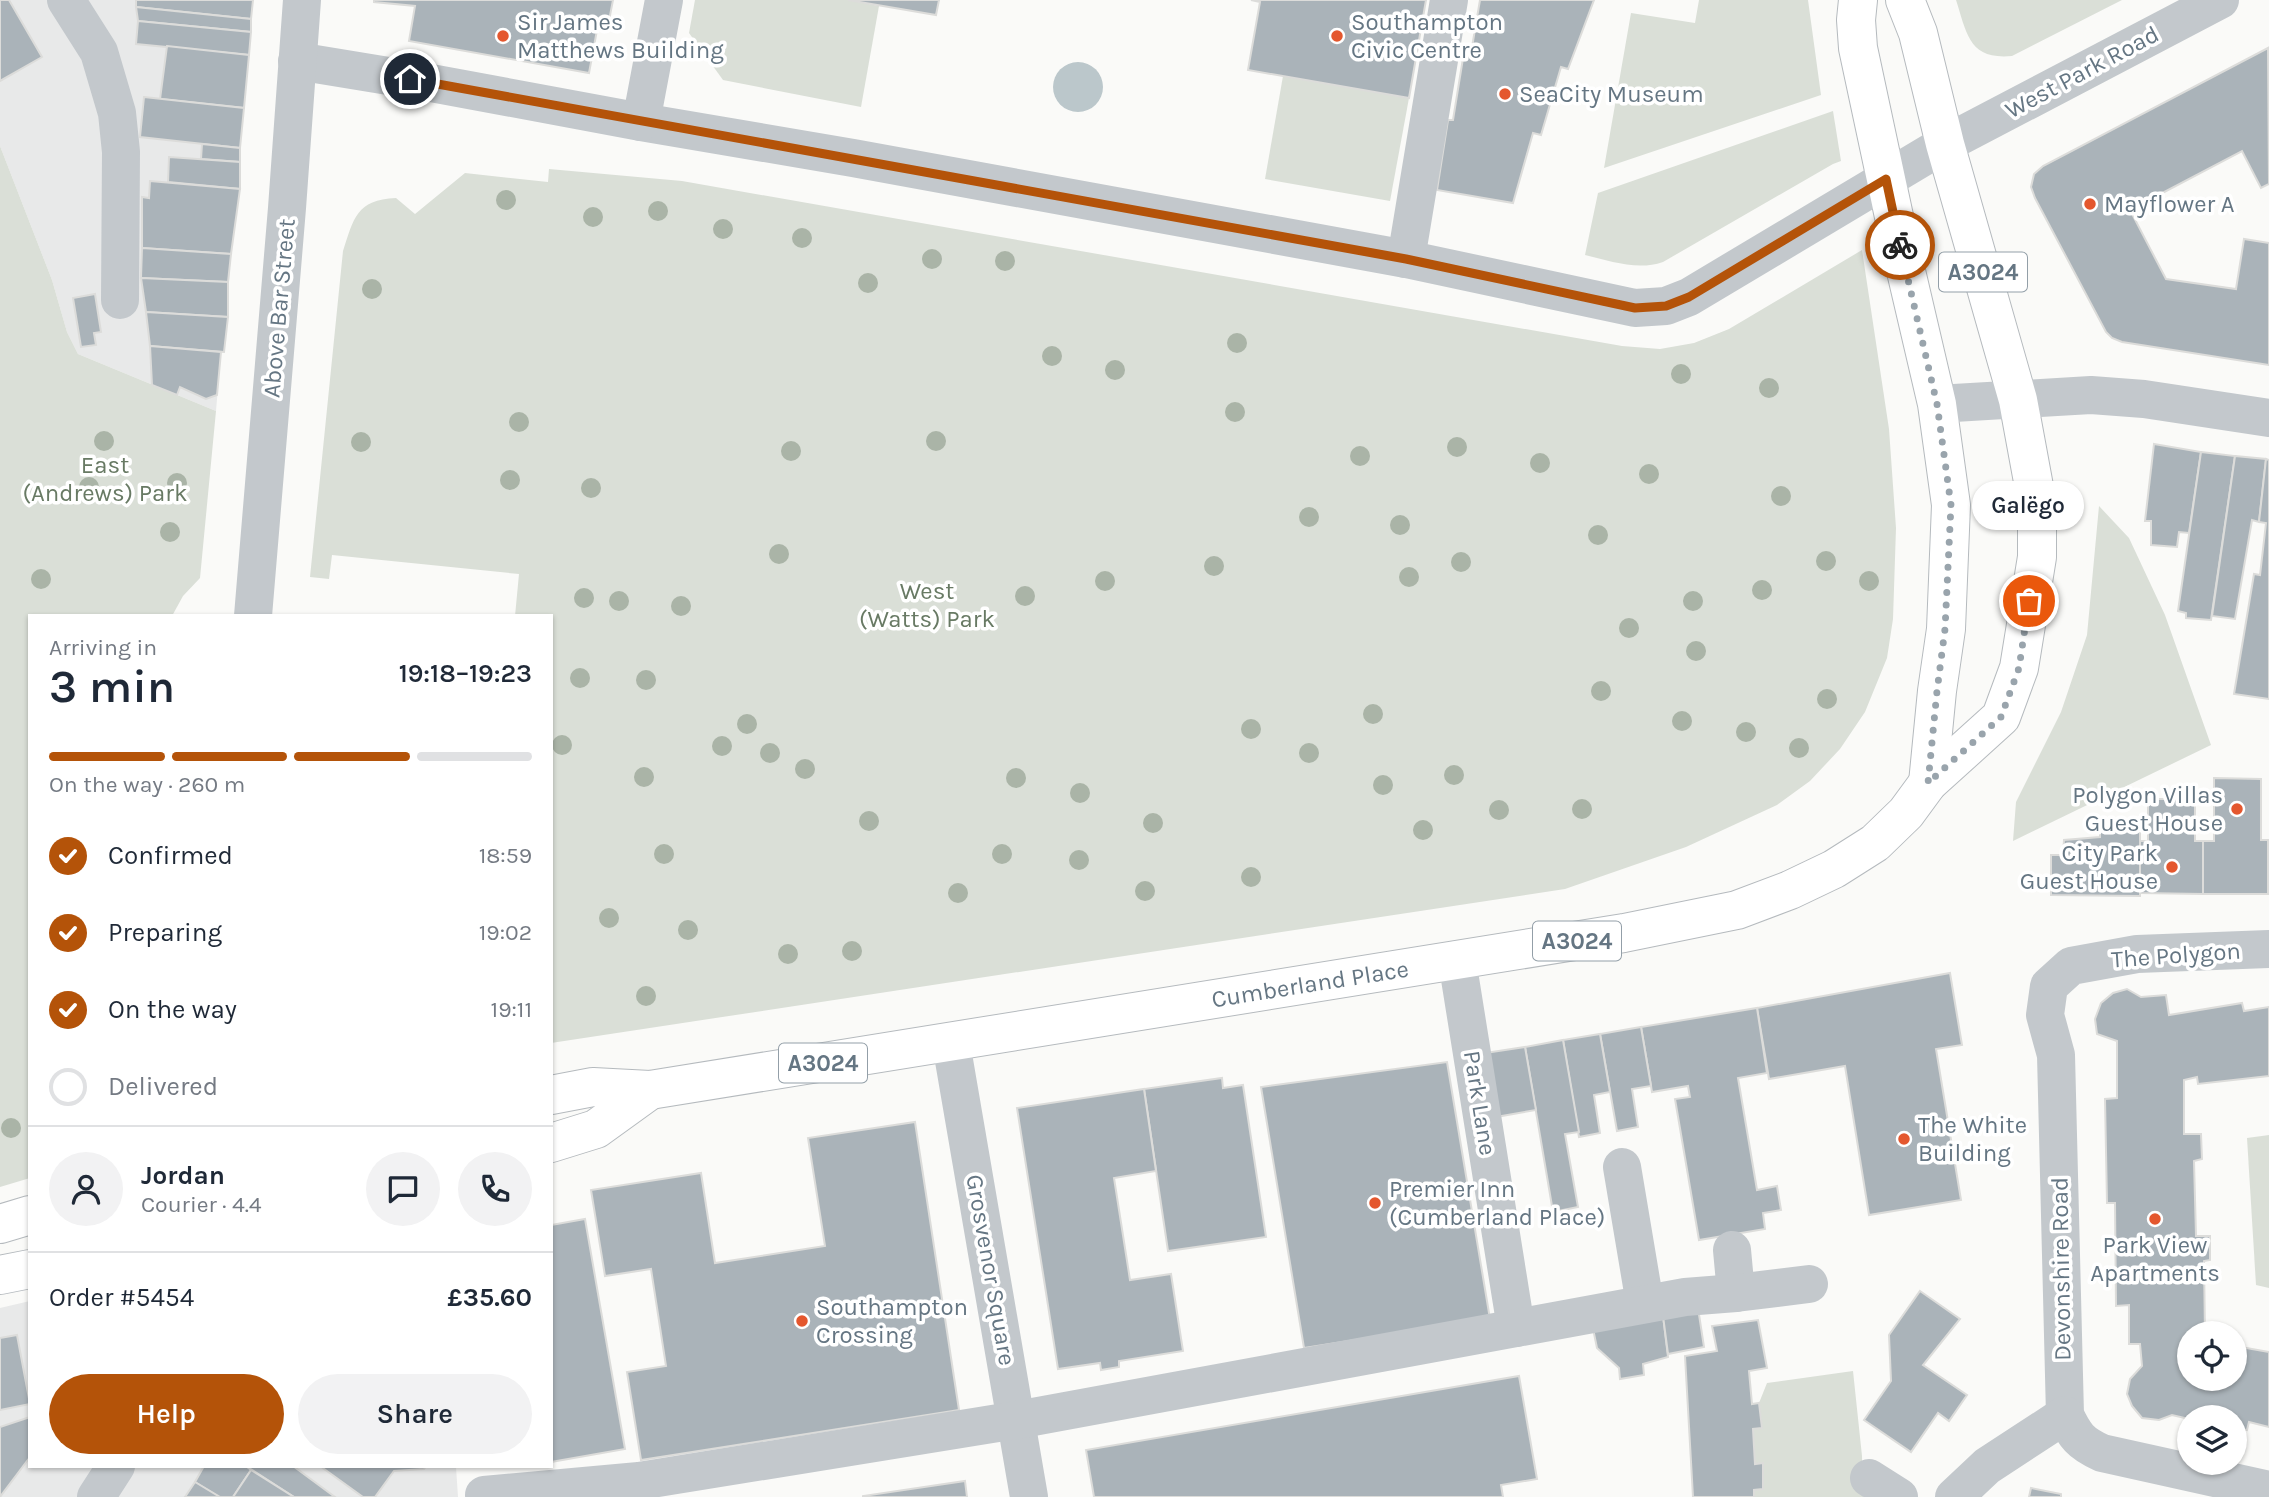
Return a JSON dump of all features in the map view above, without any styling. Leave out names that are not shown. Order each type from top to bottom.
[{"type":"main road","name":"A3024","points":[[1857,0],[1858,48],[1937,404],[1951,505],[1945,629],[1928,783]]},
{"type":"main road","name":"A3024","points":[[1905,0],[1919,33],[1945,144]]},
{"type":"main road","name":"Cumberland Place","points":[[553,1094],[593,1087],[650,1090],[1624,933],[1737,910],[1790,890],[1834,869],[1875,843],[1906,813],[1928,783],[2001,717],[2019,668],[2037,557],[2037,503],[2018,400],[1945,144]]},
{"type":"main road","name":"Cumberland Place","points":[[553,1142],[596,1129],[650,1090]]},
{"type":"main road","points":[[0,1224],[28,1216]]},
{"type":"main road","points":[[0,1275],[28,1269]]},
{"type":"street","points":[[66,0],[99,52],[117,113],[121,152],[120,300]]},
{"type":"street","name":"Above Bar Street","points":[[253,614],[302,0]]},
{"type":"street","points":[[641,122],[664,0]]},
{"type":"street","points":[[1406,259],[1449,0]]},
{"type":"street","name":"West Park Road","points":[[298,61],[853,158],[1406,259],[1635,308],[1666,306],[1689,297],[1945,144],[2220,0]]},
{"type":"street","points":[[1937,404],[2105,396],[2144,399],[2269,418]]},
{"type":"street","name":"The Polygon","points":[[2049,986],[2071,966],[2137,954],[2269,949]]},
{"type":"street","name":"Park Lane","points":[[1457,960],[1516,1328]]},
{"type":"street","name":"Devonshire Road","points":[[2049,986],[2045,1015],[2056,1055],[2064,1415]]},
{"type":"street","name":"Grosvenor Square","points":[[951,1043],[1028,1497]]},
{"type":"street","points":[[1622,1167],[1646,1304]]},
{"type":"street","points":[[1732,1250],[1736,1293]]},
{"type":"street","points":[[483,1486],[639,1481],[1017,1420],[1685,1297],[1809,1284]]},
{"type":"street","points":[[1954,1497],[1987,1466],[2064,1415],[2083,1444],[2102,1452],[2269,1490]]},
{"type":"street","points":[[96,1497],[115,1468]]},
{"type":"shaded area","points":[[0,0],[253,0],[240,148],[240,189],[216,411],[78,354],[67,332],[52,280],[0,146]]},
{"type":"shaded area","points":[[1078,62],[1096,69],[1103,87],[1096,105],[1078,112],[1060,105],[1053,87],[1060,69]]},
{"type":"shaded area","points":[[28,1301],[28,1468],[456,1468],[458,1497],[0,1497],[0,1308]]},
{"type":"green space","points":[[695,0],[848,0],[879,6],[861,107],[723,80],[689,33]]},
{"type":"green space","points":[[1699,0],[1808,0],[1821,95],[1604,168],[1631,13],[1695,23]]},
{"type":"green space","points":[[1956,0],[2122,0],[2012,56],[1998,56],[1987,54],[1972,42]]},
{"type":"green space","points":[[1283,76],[1409,98],[1390,201],[1265,179]]},
{"type":"green space","points":[[1833,111],[1841,161],[1663,262],[1643,266],[1585,255],[1598,193]]},
{"type":"green space","name":"East (Andrews) Park","points":[[0,146],[52,280],[67,332],[78,354],[216,411],[200,578],[183,596],[173,614],[28,614],[28,1179],[0,1187]]},
{"type":"green space","name":"West (Watts) Park","points":[[549,169],[682,181],[1622,346],[1660,349],[1694,343],[1729,329],[1862,250],[1889,429],[1896,528],[1893,619],[1887,658],[1865,712],[1840,749],[1810,781],[1777,805],[1686,847],[1565,889],[553,1043],[553,614],[515,614],[519,574],[332,555],[329,579],[310,577],[343,251],[354,220],[365,207],[383,199],[396,198],[415,214],[465,173],[548,182]]},
{"type":"green space","points":[[2099,506],[2129,538],[2165,615],[2211,745],[2013,841],[2016,802],[2061,712],[2087,635]]},
{"type":"green space","points":[[2269,1135],[2269,1288],[2256,1285],[2247,1138]]},
{"type":"green space","points":[[1853,1371],[1862,1456],[1863,1497],[1754,1497],[1754,1490],[1763,1489],[1763,1464],[1755,1464],[1753,1429],[1762,1428],[1759,1403],[1767,1383]]},
{"type":"building","points":[[0,0],[9,0],[42,57],[0,81]]},
{"type":"building","points":[[136,0],[253,0],[251,19],[136,7]]},
{"type":"building","name":"Sir James Matthews Building","points":[[374,0],[613,0],[607,31],[597,30],[589,73],[409,41],[415,6]]},
{"type":"building","points":[[848,0],[939,0],[936,15]]},
{"type":"building","name":"Southampton Civic Centre","points":[[1251,0],[1426,0],[1409,98],[1248,70],[1260,2]]},
{"type":"building","name":"SeaCity Museum","points":[[1480,0],[1594,0],[1568,69],[1561,67],[1541,135],[1533,133],[1513,203],[1437,190],[1448,120],[1453,120],[1464,52],[1471,53]]},
{"type":"building","points":[[136,7],[251,19],[251,32],[138,21]]},
{"type":"building","points":[[138,21],[251,32],[249,55],[136,44]]},
{"type":"building","points":[[167,46],[249,55],[244,108],[160,99]]},
{"type":"building","name":"Mayflower A","points":[[2268,48],[2269,184],[2261,188],[2242,151],[2130,210],[2166,279],[2236,289],[2244,239],[2269,243],[2269,365],[2122,342],[2112,338],[2106,332],[2035,198],[2031,187],[2034,174],[2043,166]]},
{"type":"building","points":[[144,97],[244,108],[240,148],[140,137]]},
{"type":"building","points":[[202,144],[240,148],[240,162],[201,159]]},
{"type":"building","points":[[169,157],[240,162],[240,189],[168,182]]},
{"type":"building","points":[[150,181],[240,189],[231,254],[142,248],[142,197],[149,198]]},
{"type":"building","points":[[142,248],[231,254],[228,282],[141,278]]},
{"type":"building","points":[[141,278],[228,282],[228,317],[146,312]]},
{"type":"building","points":[[95,294],[101,332],[94,333],[96,345],[81,347],[73,298]]},
{"type":"building","points":[[146,312],[228,317],[224,352],[150,346]]},
{"type":"building","points":[[150,346],[221,352],[217,395],[206,399],[180,387],[177,395],[152,385]]},
{"type":"building","points":[[2154,444],[2201,452],[2189,533],[2179,532],[2177,547],[2151,545],[2151,521],[2145,521]]},
{"type":"building","points":[[2201,452],[2235,456],[2211,620],[2186,618],[2186,613],[2178,611]]},
{"type":"building","points":[[2235,456],[2266,459],[2259,522],[2252,520],[2235,619],[2212,616]]},
{"type":"building","points":[[2266,459],[2269,460],[2269,699],[2234,694],[2254,574],[2260,575],[2266,523],[2259,522]]},
{"type":"building","name":"Polygon Villas Guest House","points":[[2214,778],[2261,779],[2261,840],[2268,840],[2268,894],[2203,894],[2203,841],[2214,841]]},
{"type":"building","name":"City Park Guest House","points":[[2148,799],[2195,799],[2195,841],[2203,841],[2203,894],[2140,893],[2140,841],[2148,841]]},
{"type":"building","points":[[2100,825],[2140,826],[2140,896],[2051,895],[2051,855],[2063,855],[2064,840],[2100,837]]},
{"type":"building","name":"The White Building","points":[[1950,973],[1962,1045],[1936,1049],[1961,1200],[1869,1215],[1845,1066],[1769,1079],[1757,1008]]},
{"type":"building","name":"Park View Apartments","points":[[2127,989],[2141,997],[2166,995],[2169,1015],[2242,1003],[2244,1011],[2269,1007],[2269,1076],[2198,1084],[2197,1077],[2184,1080],[2184,1134],[2201,1134],[2202,1159],[2194,1161],[2196,1236],[2210,1236],[2210,1260],[2204,1261],[2205,1321],[2177,1321],[2177,1391],[2247,1391],[2247,1348],[2269,1352],[2269,1427],[2249,1422],[2247,1430],[2247,1405],[2177,1405],[2177,1416],[2172,1415],[2159,1420],[2142,1418],[2132,1406],[2127,1394],[2130,1379],[2142,1366],[2140,1344],[2129,1344],[2129,1305],[2116,1306],[2115,1203],[2107,1203],[2105,1099],[2117,1098],[2117,1041],[2097,1034],[2095,1019],[2101,1003],[2113,993]]},
{"type":"building","points":[[1757,1008],[1767,1073],[1738,1078],[1757,1190],[1777,1186],[1781,1210],[1763,1213],[1765,1229],[1699,1240],[1675,1099],[1690,1097],[1688,1086],[1652,1092],[1641,1027]]},
{"type":"building","points":[[1641,1027],[1651,1086],[1632,1089],[1638,1127],[1617,1131],[1600,1034]]},
{"type":"building","points":[[1600,1034],[1610,1092],[1594,1095],[1600,1133],[1579,1137],[1563,1040]]},
{"type":"building","points":[[1563,1040],[1579,1132],[1565,1134],[1578,1207],[1553,1212],[1525,1047]]},
{"type":"building","points":[[1525,1047],[1536,1110],[1496,1117],[1485,1053]]},
{"type":"building","name":"Premier Inn (Cumberland Place)","points":[[1447,1062],[1490,1319],[1304,1348],[1261,1087]]},
{"type":"building","points":[[1222,1078],[1223,1088],[1243,1085],[1266,1237],[1168,1251],[1144,1089]]},
{"type":"building","points":[[1144,1089],[1156,1171],[1114,1178],[1130,1280],[1171,1274],[1183,1351],[1119,1361],[1119,1367],[1101,1370],[1100,1363],[1058,1369],[1017,1108]]},
{"type":"building","name":"Southampton Crossing","points":[[915,1122],[959,1410],[641,1460],[627,1372],[666,1366],[651,1269],[605,1276],[591,1190],[701,1173],[715,1263],[825,1246],[808,1138]]},
{"type":"building","points":[[585,1219],[625,1449],[553,1462],[553,1225]]},
{"type":"building","points":[[1920,1291],[1960,1319],[1923,1365],[1967,1395],[1949,1421],[1938,1413],[1911,1452],[1864,1420],[1891,1381],[1889,1335]]},
{"type":"building","points":[[1662,1307],[1668,1357],[1643,1364],[1644,1375],[1620,1379],[1619,1368],[1597,1348],[1591,1319]]},
{"type":"building","points":[[1698,1308],[1704,1347],[1668,1354],[1663,1316]]},
{"type":"building","points":[[1758,1320],[1767,1368],[1749,1371],[1752,1404],[1759,1403],[1762,1428],[1753,1429],[1755,1464],[1763,1463],[1763,1489],[1754,1490],[1754,1497],[1693,1497],[1685,1356],[1717,1351],[1712,1326]]},
{"type":"building","points":[[17,1335],[28,1404],[0,1410],[0,1338]]},
{"type":"building","points":[[1519,1376],[1537,1479],[1501,1485],[1503,1497],[1094,1497],[1086,1450]]},
{"type":"building","points":[[28,1418],[28,1460],[0,1497],[0,1427]]},
{"type":"building","points":[[203,1468],[251,1470],[233,1497],[219,1497],[195,1482]]},
{"type":"building","points":[[249,1468],[296,1468],[335,1497],[294,1497]]},
{"type":"building","points":[[323,1468],[425,1468],[394,1471],[375,1497],[363,1497]]},
{"type":"building","points":[[251,1470],[294,1497],[233,1497]]},
{"type":"building","points":[[965,1481],[967,1497],[863,1497],[863,1496]]},
{"type":"building","points":[[195,1482],[220,1497],[185,1497]]},
{"type":"building","points":[[2031,1488],[2061,1494],[2061,1497],[2029,1497]]},
{"type":"way so far","points":[[1900,245],[1937,404],[1951,505],[1945,629],[1928,783],[2001,717],[2019,668],[2029,601]]},
{"type":"place","name":"Sir James Matthews Building","points":[[503,36]]},
{"type":"place","name":"Southampton Civic Centre","points":[[1337,36]]},
{"type":"place","name":"SeaCity Museum","points":[[1505,94]]},
{"type":"place","name":"Mayflower A","points":[[2090,204]]},
{"type":"place","name":"Galëgo","points":[[2029,601]]},
{"type":"place","name":"Polygon Villas Guest House","points":[[2237,809]]},
{"type":"place","name":"City Park Guest House","points":[[2172,867]]},
{"type":"place","name":"The White Building","points":[[1904,1139]]},
{"type":"place","name":"Premier Inn (Cumberland Place)","points":[[1375,1203]]},
{"type":"place","name":"Park View Apartments","points":[[2155,1219]]},
{"type":"place","name":"Southampton Crossing","points":[[802,1321]]},
{"type":"route","points":[[410,79],[1406,259],[1635,308],[1666,306],[1689,297],[1886,179],[1900,245]]}]
